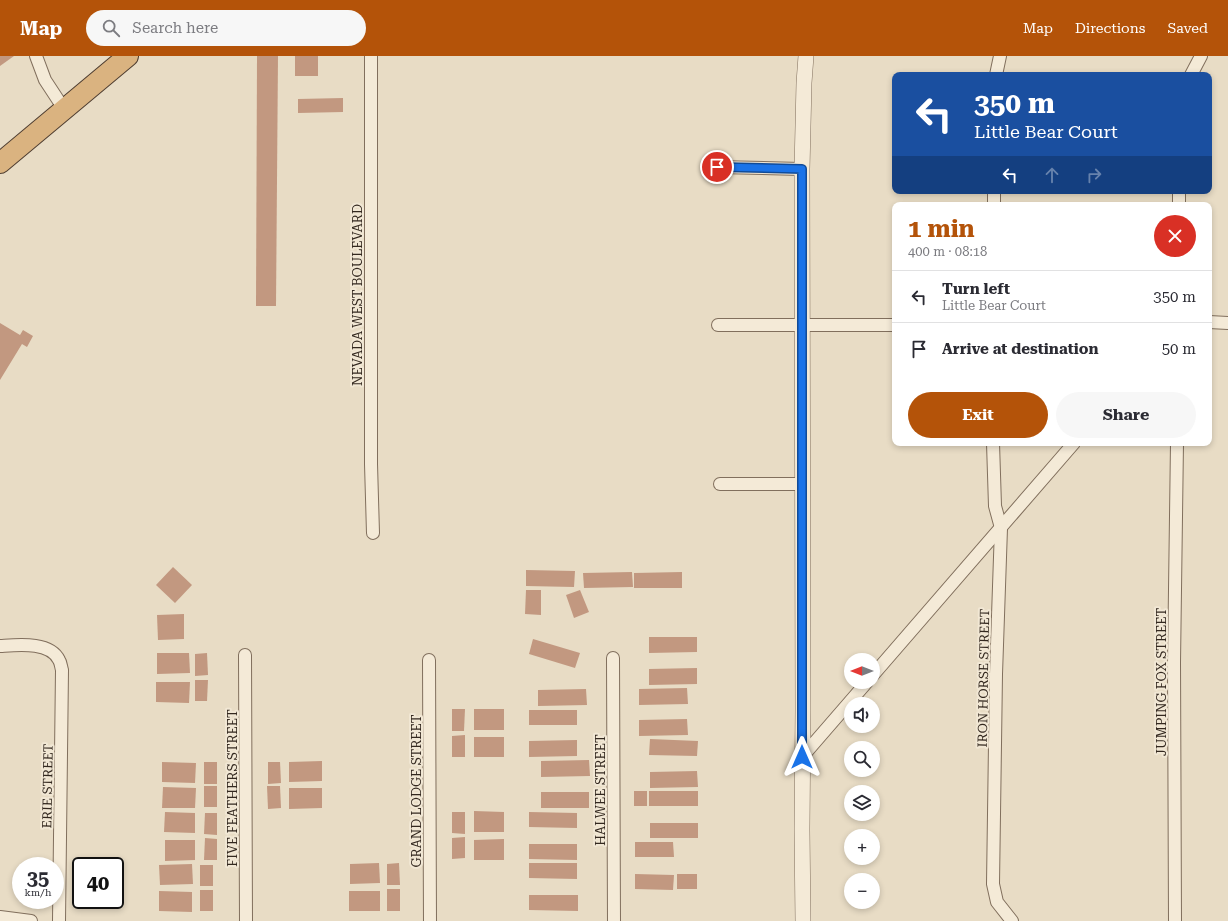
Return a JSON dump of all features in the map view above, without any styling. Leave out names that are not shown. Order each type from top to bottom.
[{"type":"highway","points":[[0,163],[128,56]]},
{"type":"street","points":[[36,56],[45,80],[64,108]]},
{"type":"street","name":"NEVADA WEST BOULEVARD","points":[[371,56],[372,533]]},
{"type":"street","points":[[803,921],[802,169],[806,56]]},
{"type":"street","points":[[997,72],[1000,56]]},
{"type":"street","points":[[1193,72],[1201,56]]},
{"type":"street","points":[[717,167],[802,169]]},
{"type":"street","points":[[1212,322],[1228,323]]},
{"type":"street","points":[[718,325],[892,325]]},
{"type":"street","name":"IRON HORSE STREET","points":[[993,446],[995,506],[1001,528],[996,674],[994,884],[997,902],[1009,916]]},
{"type":"street","points":[[880,667],[1071,446]]},
{"type":"street","name":"JUMPING FOX STREET","points":[[1175,921],[1174,663],[1177,446]]},
{"type":"street","points":[[720,484],[802,484]]},
{"type":"street","name":"ERIE STREET","points":[[0,646],[35,646],[47,648],[55,654],[59,660],[62,670],[59,921]]},
{"type":"street","name":"FIVE FEATHERS STREET","points":[[246,655],[246,921]]},
{"type":"street","name":"HALWEE STREET","points":[[613,658],[614,921]]},
{"type":"street","name":"GRAND LODGE STREET","points":[[429,660],[430,921]]},
{"type":"street","points":[[802,757],[861,689]]},
{"type":"street","points":[[0,917],[31,921]]},
{"type":"building","points":[[0,56],[14,56],[0,66]]},
{"type":"building","points":[[257,56],[278,56],[276,306],[256,306]]},
{"type":"building","points":[[295,56],[318,56],[318,76],[295,76]]},
{"type":"building","points":[[343,98],[343,112],[298,113],[298,99]]},
{"type":"building","points":[[0,323],[20,335],[23,330],[33,336],[27,347],[22,344],[0,380]]},
{"type":"building","points":[[173,567],[192,585],[175,603],[156,585]]},
{"type":"building","points":[[526,570],[575,571],[574,587],[526,586]]},
{"type":"building","points":[[632,572],[633,587],[584,588],[583,573]]},
{"type":"building","points":[[682,572],[682,588],[634,588],[634,573]]},
{"type":"building","points":[[526,590],[541,590],[541,615],[525,614]]},
{"type":"building","points":[[580,590],[589,612],[574,618],[566,595]]},
{"type":"building","points":[[184,614],[184,639],[158,640],[157,615]]},
{"type":"building","points":[[649,637],[697,637],[697,652],[649,653]]},
{"type":"building","points":[[533,639],[580,653],[575,668],[529,654]]},
{"type":"building","points":[[157,653],[189,653],[190,673],[157,674]]},
{"type":"building","points":[[207,653],[208,675],[195,676],[195,654]]},
{"type":"building","points":[[697,668],[697,684],[649,685],[649,669]]},
{"type":"building","points":[[195,680],[208,680],[207,701],[195,701]]},
{"type":"building","points":[[156,682],[190,682],[189,703],[156,702]]},
{"type":"building","points":[[687,688],[688,704],[639,705],[639,689]]},
{"type":"building","points":[[586,689],[587,705],[538,706],[538,690]]},
{"type":"building","points":[[452,709],[465,709],[464,731],[452,731]]},
{"type":"building","points":[[474,709],[504,709],[504,730],[474,730]]},
{"type":"building","points":[[529,710],[577,710],[577,725],[529,725]]},
{"type":"building","points":[[687,719],[688,735],[639,736],[639,720]]},
{"type":"building","points":[[465,735],[465,757],[452,757],[452,736]]},
{"type":"building","points":[[474,737],[504,737],[504,757],[474,757]]},
{"type":"building","points":[[650,739],[698,741],[697,756],[649,755]]},
{"type":"building","points":[[577,740],[577,756],[529,757],[529,741]]},
{"type":"building","points":[[589,760],[590,776],[541,777],[541,761]]},
{"type":"building","points":[[322,761],[322,781],[289,782],[289,762]]},
{"type":"building","points":[[162,762],[196,763],[195,783],[162,782]]},
{"type":"building","points":[[204,762],[217,762],[217,784],[204,784]]},
{"type":"building","points":[[268,762],[280,762],[281,783],[268,784]]},
{"type":"building","points":[[697,771],[698,787],[650,788],[650,772]]},
{"type":"building","points":[[204,786],[217,786],[217,807],[204,807]]},
{"type":"building","points":[[267,786],[280,786],[281,808],[268,809]]},
{"type":"building","points":[[163,787],[196,788],[195,808],[162,808]]},
{"type":"building","points":[[289,788],[322,788],[322,808],[289,809]]},
{"type":"building","points":[[634,791],[647,791],[647,806],[634,806]]},
{"type":"building","points":[[649,791],[698,791],[698,806],[649,806]]},
{"type":"building","points":[[541,792],[589,792],[589,808],[541,808]]},
{"type":"building","points":[[474,811],[504,812],[504,832],[474,832]]},
{"type":"building","points":[[165,812],[195,813],[195,833],[164,832]]},
{"type":"building","points":[[452,812],[465,812],[465,834],[452,833]]},
{"type":"building","points":[[529,812],[577,813],[577,828],[529,827]]},
{"type":"building","points":[[205,813],[217,813],[217,835],[204,834]]},
{"type":"building","points":[[650,823],[698,823],[698,838],[650,838]]},
{"type":"building","points":[[465,837],[465,858],[452,859],[452,838]]},
{"type":"building","points":[[205,838],[217,839],[217,860],[204,860]]},
{"type":"building","points":[[504,839],[504,860],[474,860],[474,840]]},
{"type":"building","points":[[165,840],[195,840],[195,860],[165,861]]},
{"type":"building","points":[[635,842],[673,842],[674,857],[635,857]]},
{"type":"building","points":[[529,844],[577,844],[577,860],[529,859]]},
{"type":"building","points":[[379,863],[380,883],[350,884],[350,864]]},
{"type":"building","points":[[399,863],[400,885],[387,885],[387,864]]},
{"type":"building","points":[[529,863],[577,863],[577,879],[529,878]]},
{"type":"building","points":[[192,864],[193,884],[160,885],[159,865]]},
{"type":"building","points":[[200,865],[213,865],[213,886],[200,886]]},
{"type":"building","points":[[635,874],[674,875],[673,890],[635,889]]},
{"type":"building","points":[[677,874],[697,874],[697,889],[677,889]]},
{"type":"building","points":[[387,889],[400,889],[400,911],[387,911]]},
{"type":"building","points":[[200,890],[213,890],[213,911],[200,911]]},
{"type":"building","points":[[159,891],[192,892],[192,912],[159,911]]},
{"type":"building","points":[[349,891],[380,891],[380,911],[349,911]]},
{"type":"building","points":[[529,895],[578,895],[578,911],[529,910]]},
{"type":"route","points":[[717,167],[802,169],[802,757]]}]
